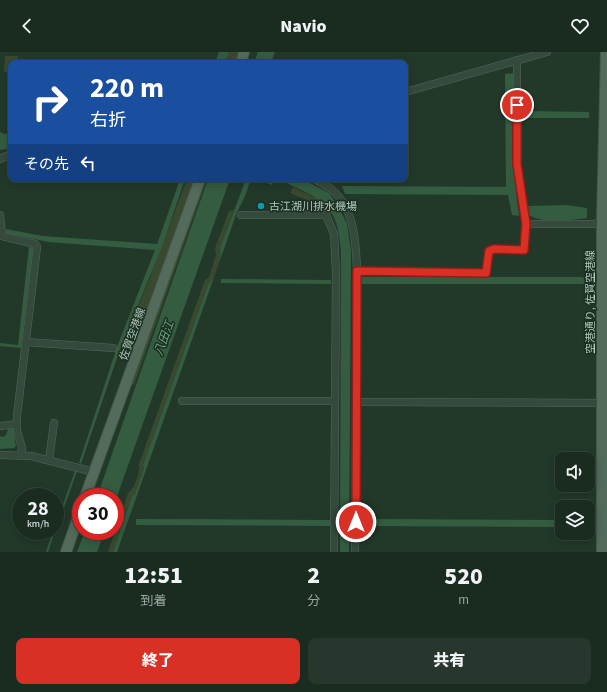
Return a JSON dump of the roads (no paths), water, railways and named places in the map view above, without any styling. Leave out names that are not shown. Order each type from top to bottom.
[{"type":"main road","name":"空港通り, 佐賀空港線","points":[[602,552],[605,403],[606,52]]},
{"type":"main road","name":"佐賀空港線","points":[[88,488],[199,182]]},
{"type":"main road","points":[[66,552],[72,535]]},
{"type":"street","points":[[408,91],[547,52]]},
{"type":"street","points":[[357,271],[486,273],[489,251],[494,249],[524,250],[526,224],[517,164],[517,60]]},
{"type":"street","points":[[320,182],[332,189],[341,200],[353,224],[356,245],[357,402],[355,552]]},
{"type":"street","points":[[0,214],[1,235],[35,244],[37,247],[17,424],[22,448],[20,455]]},
{"type":"street","points":[[241,216],[326,215],[334,234],[336,272],[334,552]]},
{"type":"street","points":[[526,224],[593,224],[605,222]]},
{"type":"street","points":[[26,342],[113,348]]},
{"type":"street","points":[[182,401],[334,401]]},
{"type":"street","points":[[357,402],[605,403]]},
{"type":"street","points":[[48,460],[54,423]]},
{"type":"street","points":[[0,426],[17,424]]},
{"type":"street","points":[[0,455],[20,455],[48,460],[94,472]]},
{"type":"water","points":[[219,52],[229,52],[226,60],[216,60]]},
{"type":"water","points":[[258,52],[275,52],[272,60],[255,60]]},
{"type":"water","points":[[514,73],[514,163],[519,216],[512,215],[508,195],[345,194],[342,186],[506,187],[505,74]]},
{"type":"water","points":[[523,111],[589,112],[589,118],[523,118]]},
{"type":"water","points":[[0,132],[8,134],[8,149],[0,150]]},
{"type":"water","points":[[178,182],[184,182],[162,247],[120,349],[81,464],[79,463],[117,347],[155,250],[48,242],[6,233],[6,229],[43,236],[157,244]]},
{"type":"water","name":"八田江","points":[[207,182],[229,182],[120,488],[100,488]]},
{"type":"water","points":[[245,182],[250,182],[237,212],[217,268],[220,257],[220,248]]},
{"type":"water","points":[[265,182],[273,182],[272,185]]},
{"type":"water","points":[[284,182],[308,182],[329,193],[338,206],[347,224],[351,251],[349,552],[340,552],[341,251],[337,227],[332,214],[328,208],[316,198]]},
{"type":"water","points":[[566,205],[587,208],[587,218],[542,220],[529,215],[528,206]]},
{"type":"water","points":[[29,247],[33,248],[21,348],[0,346],[0,343],[18,345]]},
{"type":"water","points":[[217,268],[124,532],[124,520],[132,496],[135,494],[144,468],[143,465],[208,285]]},
{"type":"water","points":[[361,277],[588,277],[588,284],[361,284]]},
{"type":"water","points":[[221,279],[331,280],[331,284],[221,283]]},
{"type":"water","points":[[8,429],[13,429],[16,446],[14,448],[0,449],[0,436],[3,437],[6,435]]},
{"type":"water","points":[[136,519],[330,520],[330,526],[136,525]]},
{"type":"water","points":[[360,519],[555,520],[555,527],[360,526]]},
{"type":"water","points":[[82,540],[102,540],[97,552],[77,552]]},
{"type":"water","points":[[117,540],[121,540],[117,552],[113,552]]},
{"type":"waterway","points":[[64,505],[76,471]]},
{"type":"waterway","points":[[47,552],[51,540]]},
{"type":"place","name":"古江湖川排水機場","points":[[261,206]]}]
